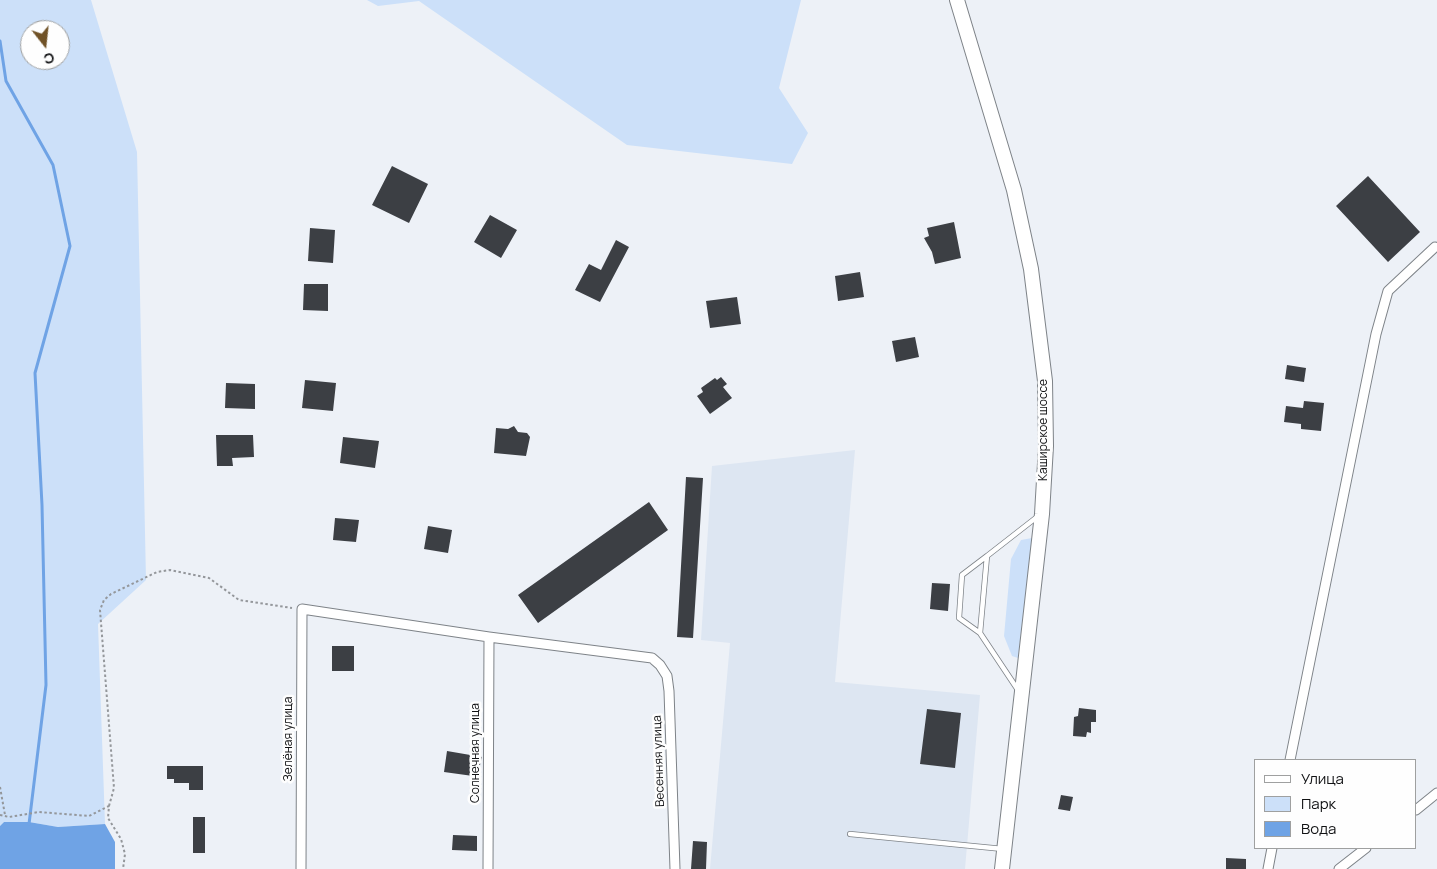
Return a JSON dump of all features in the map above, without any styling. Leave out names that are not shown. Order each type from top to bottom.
[{"type":"main road","name":"Каширское шоссе","points":[[957,0],[1014,190],[1031,269],[1045,381],[1046,446],[1042,514],[1002,869]]},
{"type":"street","points":[[1290,759],[1376,334],[1388,291],[1436,245]]},
{"type":"street","points":[[302,609],[489,638]]},
{"type":"street","name":"Зелёная улица","points":[[301,869],[302,609]]},
{"type":"street","name":"Весенняя улица","points":[[489,638],[652,658],[660,665],[667,676],[669,691],[674,869]]},
{"type":"street","name":"Солнечная улица","points":[[488,869],[489,638]]},
{"type":"street","points":[[1417,809],[1437,793]]},
{"type":"street","points":[[1268,869],[1272,849]]},
{"type":"street","points":[[1339,869],[1365,849]]},
{"type":"lane","points":[[1022,696],[980,634],[959,618],[962,575],[1042,514]]},
{"type":"lane","points":[[980,634],[986,556]]},
{"type":"lane","points":[[850,834],[1005,849]]},
{"type":"path","points":[[123,869],[125,854],[122,839],[108,818],[114,788],[100,610],[104,600],[110,594],[157,572],[170,570],[210,578],[240,600],[302,609]]},
{"type":"path","points":[[0,787],[6,815]]},
{"type":"path","points":[[0,815],[9,817],[39,812],[89,816],[99,813],[109,806]]},
{"type":"shaded area","points":[[855,450],[835,682],[980,695],[965,869],[710,869],[730,643],[701,640],[712,466]]},
{"type":"green space","points":[[0,0],[91,0],[137,152],[146,580],[98,624],[105,824],[58,827],[29,822],[4,822],[0,826]]},
{"type":"green space","points":[[367,0],[801,0],[779,88],[808,133],[792,164],[627,145],[419,1],[378,6]]},
{"type":"green space","points":[[1032,538],[1018,658],[1012,656],[1004,636],[1011,559],[1021,540]]},
{"type":"water","points":[[4,822],[29,822],[58,827],[105,824],[115,842],[115,869],[0,869],[0,826]]},
{"type":"building","points":[[392,166],[428,184],[409,223],[372,205]]},
{"type":"building","points":[[1368,176],[1420,232],[1388,262],[1336,206]]},
{"type":"building","points":[[490,215],[517,230],[501,258],[474,242]]},
{"type":"building","points":[[954,222],[961,258],[935,264],[932,252],[924,238],[929,236],[927,228]]},
{"type":"building","points":[[310,228],[335,230],[333,263],[308,261]]},
{"type":"building","points":[[616,240],[629,247],[600,302],[575,290],[589,264],[601,270]]},
{"type":"building","points":[[860,272],[864,297],[838,301],[835,276]]},
{"type":"building","points":[[304,284],[328,284],[328,311],[303,310]]},
{"type":"building","points":[[737,297],[741,324],[710,328],[706,301]]},
{"type":"building","points":[[915,337],[919,357],[896,362],[892,341]]},
{"type":"building","points":[[1287,365],[1306,368],[1304,382],[1285,379]]},
{"type":"building","points":[[721,377],[727,384],[723,387],[732,398],[710,414],[697,396],[703,392],[701,388],[715,378],[717,380]]},
{"type":"building","points":[[305,380],[336,383],[333,411],[302,408]]},
{"type":"building","points":[[226,383],[255,384],[255,409],[225,408]]},
{"type":"building","points":[[1304,401],[1324,403],[1321,431],[1301,429],[1301,424],[1284,422],[1286,406],[1303,408]]},
{"type":"building","points":[[514,426],[518,432],[527,433],[530,437],[526,456],[494,453],[496,428],[508,429]]},
{"type":"building","points":[[216,435],[253,435],[254,457],[232,458],[233,466],[217,466]]},
{"type":"building","points":[[343,437],[379,441],[375,468],[340,463]]},
{"type":"building","points":[[686,477],[703,478],[693,638],[677,637]]},
{"type":"building","points":[[649,502],[668,530],[538,623],[518,595]]},
{"type":"building","points":[[335,518],[359,520],[356,542],[333,540]]},
{"type":"building","points":[[428,526],[452,530],[448,553],[424,549]]},
{"type":"building","points":[[932,583],[950,584],[948,611],[930,609]]},
{"type":"building","points":[[332,646],[354,646],[354,671],[332,671]]},
{"type":"building","points":[[1079,708],[1096,710],[1096,722],[1091,722],[1091,733],[1087,732],[1086,737],[1073,736],[1074,717],[1078,716]]},
{"type":"building","points":[[927,709],[961,713],[955,768],[920,764]]},
{"type":"building","points":[[447,751],[482,757],[480,765],[474,764],[473,776],[444,772]]},
{"type":"building","points":[[167,766],[203,766],[203,790],[189,790],[189,783],[174,783],[174,779],[167,779]]},
{"type":"building","points":[[1061,795],[1073,797],[1070,811],[1058,809]]},
{"type":"building","points":[[193,817],[205,817],[205,853],[193,853]]},
{"type":"building","points":[[453,835],[477,836],[477,851],[452,850]]},
{"type":"building","points":[[693,841],[707,842],[706,869],[691,869]]},
{"type":"building","points":[[1226,858],[1246,859],[1246,869],[1226,869]]},
{"type":"waterway","points":[[0,41],[6,81],[53,165],[70,246],[35,373],[42,505],[46,685],[29,824]]}]
